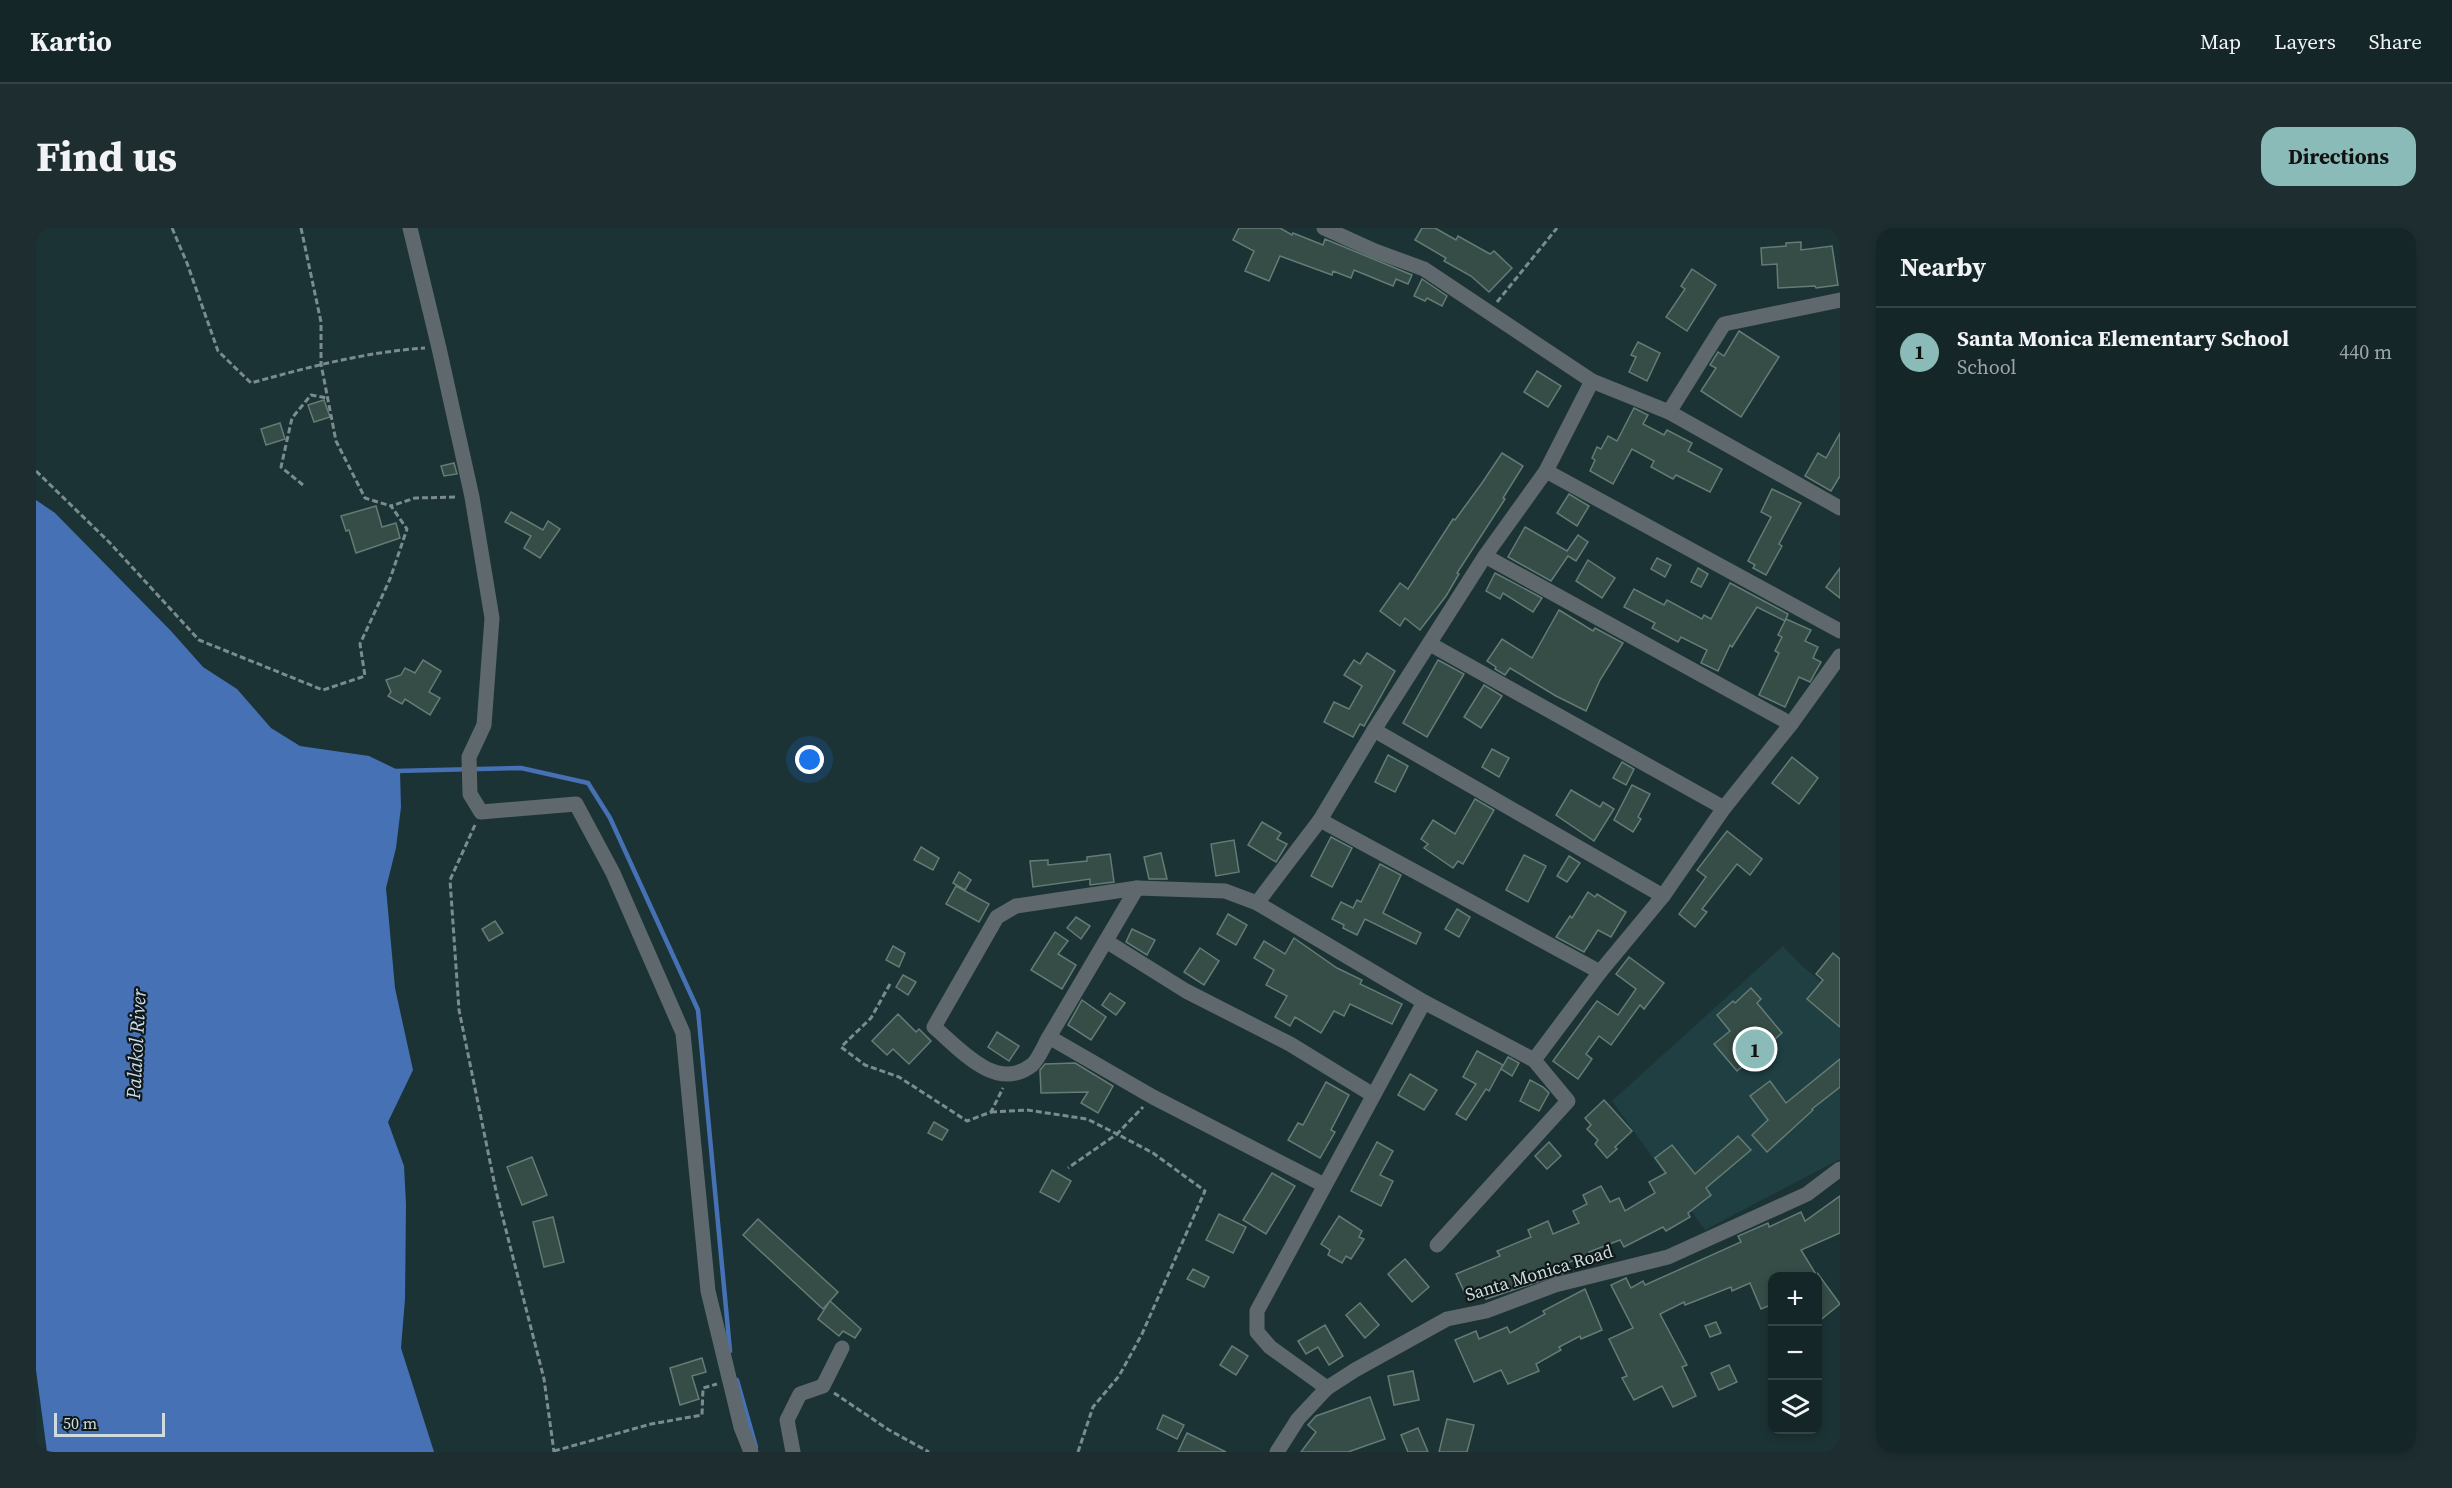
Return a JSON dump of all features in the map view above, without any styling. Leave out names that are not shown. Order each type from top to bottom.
[{"type":"street","points":[[410,228],[472,497],[492,618],[484,724],[469,757],[470,794],[481,812],[576,804],[613,873],[682,1033],[708,1291],[741,1426],[751,1452]]},
{"type":"street","points":[[1324,228],[1375,251],[1424,269],[1592,381],[1669,412],[1840,507]]},
{"type":"street","points":[[1669,412],[1724,324],[1840,300]]},
{"type":"street","points":[[1257,903],[1320,820],[1374,730],[1485,556],[1546,471],[1592,381]]},
{"type":"street","points":[[1546,471],[1840,631]]},
{"type":"street","points":[[1485,556],[1791,724]]},
{"type":"street","points":[[1430,644],[1724,808]]},
{"type":"street","points":[[1534,1060],[1600,972],[1663,896],[1724,808],[1791,724],[1840,656]]},
{"type":"street","points":[[1374,730],[1663,896]]},
{"type":"street","points":[[1320,820],[1600,972]]},
{"type":"street","points":[[1137,888],[1033,1064],[1010,1075],[989,1072],[934,1027],[997,917],[1016,906],[1137,888],[1225,891],[1257,903],[1424,1002],[1534,1060],[1568,1101],[1437,1245]]},
{"type":"street","points":[[1106,941],[1185,991],[1290,1044],[1373,1095]]},
{"type":"street","points":[[1327,1388],[1270,1347],[1257,1332],[1257,1311],[1424,1002]]},
{"type":"street","points":[[1049,1037],[1153,1097],[1324,1185]]},
{"type":"street","name":"Santa Monica Road","points":[[1277,1452],[1299,1419],[1327,1388],[1448,1319],[1486,1311],[1555,1285],[1668,1257],[1807,1194],[1840,1169]]},
{"type":"street","points":[[793,1452],[787,1420],[800,1394],[823,1386],[842,1348]]},
{"type":"path","points":[[172,228],[218,351],[251,383],[321,364],[387,351],[439,348]]},
{"type":"path","points":[[301,228],[321,322],[321,364],[336,441],[364,498],[392,506],[415,498],[472,497]]},
{"type":"path","points":[[1489,312],[1557,228]]},
{"type":"path","points":[[303,485],[281,467],[292,418],[311,395],[327,398]]},
{"type":"path","points":[[36,471],[109,542],[199,640],[323,690],[365,676],[360,644],[390,579],[407,529],[392,506]]},
{"type":"path","points":[[481,812],[450,880],[459,1010],[496,1191],[544,1379],[554,1452],[651,1424],[702,1415],[703,1388],[730,1381]]},
{"type":"path","points":[[890,984],[871,1018],[841,1047],[865,1065],[899,1077],[967,1120],[991,1112],[1028,1110],[1087,1119],[1153,1153],[1205,1191],[1142,1334],[1119,1376],[1094,1407],[1078,1452]]},
{"type":"path","points":[[991,1112],[1010,1075]]},
{"type":"path","points":[[1068,1168],[1117,1134],[1153,1097]]},
{"type":"path","points":[[823,1386],[889,1430],[929,1452]]},
{"type":"shaded area","points":[[1783,946],[1801,965],[1840,997],[1840,1159],[1705,1230],[1612,1101]]},
{"type":"water","name":"Palakol River","points":[[36,500],[55,513],[171,631],[203,667],[237,689],[271,728],[300,746],[369,756],[400,771],[401,807],[396,848],[386,888],[395,988],[413,1070],[388,1122],[404,1166],[405,1299],[401,1348],[434,1452],[47,1452],[36,1370]]},
{"type":"building","points":[[1239,228],[1280,228],[1292,235],[1293,233],[1323,245],[1325,239],[1412,275],[1408,284],[1396,279],[1393,286],[1354,270],[1351,278],[1333,271],[1332,275],[1280,256],[1269,281],[1245,271],[1254,251],[1233,240]]},
{"type":"building","points":[[1422,228],[1435,228],[1456,240],[1458,236],[1490,254],[1494,251],[1512,268],[1489,292],[1471,276],[1444,261],[1446,258],[1415,240]]},
{"type":"building","points":[[1801,242],[1801,250],[1832,246],[1838,285],[1816,288],[1815,286],[1778,288],[1777,264],[1762,265],[1761,248]]},
{"type":"building","points":[[1692,269],[1716,285],[1687,331],[1666,317],[1685,289],[1681,286]]},
{"type":"building","points":[[1422,279],[1447,296],[1442,306],[1427,298],[1425,301],[1414,296]]},
{"type":"building","points":[[1739,331],[1779,357],[1741,417],[1701,391],[1716,368],[1710,365],[1718,352],[1724,356]]},
{"type":"building","points":[[1638,342],[1660,353],[1647,381],[1629,372],[1636,357],[1631,355]]},
{"type":"building","points":[[1537,371],[1561,386],[1548,407],[1524,392]]},
{"type":"building","points":[[324,400],[330,417],[314,422],[308,405]]},
{"type":"building","points":[[1634,408],[1648,415],[1643,424],[1664,435],[1667,430],[1692,443],[1688,451],[1722,469],[1710,492],[1676,475],[1673,479],[1651,467],[1654,461],[1632,449],[1613,484],[1590,471],[1597,447],[1601,449],[1608,436],[1617,441]]},
{"type":"building","points":[[280,423],[285,439],[266,445],[261,429]]},
{"type":"building","points":[[1840,433],[1840,476],[1831,491],[1805,476],[1818,453],[1826,458]]},
{"type":"building","points":[[1502,453],[1523,466],[1503,498],[1505,499],[1457,573],[1459,574],[1446,596],[1420,630],[1405,618],[1400,626],[1380,611],[1400,583],[1408,589],[1453,519],[1455,520]]},
{"type":"building","points":[[454,463],[457,474],[444,476],[441,466]]},
{"type":"building","points":[[1772,489],[1801,503],[1779,544],[1782,546],[1766,575],[1753,568],[1755,565],[1748,561],[1771,517],[1761,512]]},
{"type":"building","points":[[1569,494],[1589,506],[1577,526],[1557,513]]},
{"type":"building","points":[[376,506],[382,527],[396,523],[400,538],[356,553],[349,530],[346,531],[341,516]]},
{"type":"building","points":[[511,512],[543,530],[548,521],[560,529],[540,558],[524,548],[531,536],[505,522]]},
{"type":"building","points":[[1525,527],[1567,551],[1578,535],[1588,542],[1576,561],[1568,556],[1551,581],[1508,557]]},
{"type":"building","points":[[1657,558],[1671,565],[1665,577],[1651,569]]},
{"type":"building","points":[[1588,560],[1615,578],[1602,598],[1576,581]]},
{"type":"building","points":[[1698,568],[1708,574],[1701,587],[1691,582]]},
{"type":"building","points":[[1840,568],[1840,598],[1826,587]]},
{"type":"building","points":[[1495,573],[1542,598],[1533,612],[1503,593],[1500,599],[1486,591]]},
{"type":"building","points":[[1730,583],[1788,614],[1785,621],[1757,607],[1732,647],[1730,645],[1718,671],[1701,663],[1707,650],[1681,637],[1678,642],[1652,628],[1655,623],[1624,607],[1634,589],[1664,605],[1667,600],[1702,619],[1704,615],[1711,619]]},
{"type":"building","points":[[1559,610],[1593,631],[1595,628],[1623,643],[1600,680],[1586,711],[1510,668],[1505,675],[1487,661],[1502,639],[1532,658]]},
{"type":"building","points":[[1786,619],[1811,630],[1805,641],[1818,647],[1813,658],[1821,662],[1810,682],[1799,677],[1785,707],[1759,695],[1779,653],[1775,651],[1782,637],[1778,635]]},
{"type":"building","points":[[1367,653],[1395,671],[1364,726],[1360,724],[1353,737],[1324,722],[1334,702],[1349,709],[1362,686],[1344,675],[1354,660],[1360,664]]},
{"type":"building","points":[[423,660],[441,671],[429,692],[440,698],[430,715],[405,699],[402,704],[388,696],[391,692],[386,680],[401,675],[405,668],[415,673]]},
{"type":"building","points":[[1438,660],[1464,674],[1427,737],[1403,723]]},
{"type":"building","points":[[1484,685],[1502,696],[1481,728],[1464,717]]},
{"type":"building","points":[[1492,749],[1509,758],[1499,777],[1482,767]]},
{"type":"building","points":[[1388,755],[1408,766],[1395,792],[1375,782]]},
{"type":"building","points":[[1792,757],[1818,778],[1799,804],[1772,783]]},
{"type":"building","points":[[1622,762],[1634,769],[1626,785],[1613,778]]},
{"type":"building","points":[[1632,785],[1650,794],[1638,817],[1641,819],[1633,832],[1614,820]]},
{"type":"building","points":[[1571,790],[1600,807],[1603,802],[1614,809],[1594,841],[1556,815]]},
{"type":"building","points":[[1475,799],[1494,810],[1463,864],[1458,861],[1453,868],[1424,848],[1428,844],[1421,839],[1433,820],[1455,834]]},
{"type":"building","points":[[1262,822],[1281,833],[1277,839],[1287,844],[1276,862],[1248,845]]},
{"type":"building","points":[[1727,831],[1762,859],[1750,875],[1737,864],[1702,909],[1707,912],[1695,927],[1679,914],[1706,877],[1697,870]]},
{"type":"building","points":[[1331,837],[1352,848],[1332,887],[1311,876]]},
{"type":"building","points":[[1234,840],[1239,872],[1216,876],[1211,844]]},
{"type":"building","points":[[921,847],[939,858],[933,870],[914,860]]},
{"type":"building","points":[[1161,853],[1167,879],[1149,879],[1144,857]]},
{"type":"building","points":[[1110,854],[1114,882],[1090,885],[1090,879],[1033,887],[1030,861],[1048,860],[1048,865],[1087,861],[1087,857]]},
{"type":"building","points":[[1524,855],[1546,866],[1528,902],[1506,890]]},
{"type":"building","points":[[1569,856],[1580,863],[1567,882],[1557,876]]},
{"type":"building","points":[[1380,864],[1401,875],[1383,913],[1421,933],[1416,944],[1365,919],[1357,935],[1332,919],[1341,902],[1353,908],[1357,900],[1361,902]]},
{"type":"building","points":[[959,872],[971,880],[965,890],[953,883]]},
{"type":"building","points":[[956,886],[989,904],[979,922],[946,904]]},
{"type":"building","points":[[1588,892],[1595,897],[1597,894],[1626,912],[1611,937],[1598,930],[1584,952],[1556,937],[1570,916],[1572,918]]},
{"type":"building","points":[[1457,909],[1470,917],[1459,937],[1445,929]]},
{"type":"building","points":[[1228,914],[1247,925],[1236,945],[1217,934]]},
{"type":"building","points":[[1076,917],[1090,926],[1081,939],[1067,928]]},
{"type":"building","points":[[495,921],[503,933],[489,941],[482,929]]},
{"type":"building","points":[[1132,929],[1155,940],[1147,955],[1126,942]]},
{"type":"building","points":[[1055,932],[1068,941],[1058,954],[1076,965],[1062,989],[1031,970]]},
{"type":"building","points":[[1294,938],[1337,968],[1362,980],[1360,984],[1402,1004],[1392,1024],[1350,1004],[1344,1016],[1334,1011],[1321,1033],[1295,1017],[1290,1026],[1275,1017],[1287,996],[1266,985],[1274,970],[1254,958],[1264,941],[1285,954]]},
{"type":"building","points":[[893,946],[905,953],[899,967],[886,960]]},
{"type":"building","points":[[1200,948],[1219,961],[1204,985],[1184,972]]},
{"type":"building","points":[[1833,953],[1840,959],[1840,1027],[1807,999],[1823,980],[1816,974]]},
{"type":"building","points":[[1629,957],[1664,983],[1644,1009],[1640,1005],[1611,1045],[1599,1036],[1586,1054],[1592,1059],[1578,1079],[1553,1061],[1597,1001],[1618,1015],[1636,989],[1616,974]]},
{"type":"building","points":[[903,975],[916,982],[908,995],[896,987]]},
{"type":"building","points":[[1751,988],[1761,999],[1757,1003],[1782,1033],[1737,1071],[1714,1044],[1730,1031],[1717,1015]]},
{"type":"building","points":[[1110,993],[1125,1003],[1116,1015],[1102,1005]]},
{"type":"building","points":[[1082,1000],[1106,1017],[1091,1040],[1068,1025]]},
{"type":"building","points":[[898,1014],[916,1032],[919,1029],[931,1041],[909,1064],[893,1049],[887,1055],[872,1041]]},
{"type":"building","points":[[997,1032],[1019,1046],[1009,1061],[988,1047]]},
{"type":"building","points":[[1477,1051],[1503,1065],[1489,1091],[1486,1089],[1466,1120],[1456,1114],[1476,1084],[1463,1077]]},
{"type":"building","points":[[1508,1057],[1519,1063],[1512,1076],[1501,1069]]},
{"type":"building","points":[[1840,1059],[1840,1087],[1812,1109],[1767,1152],[1752,1135],[1768,1120],[1750,1096],[1770,1081],[1786,1103]]},
{"type":"building","points":[[1075,1063],[1113,1086],[1098,1113],[1081,1103],[1088,1092],[1041,1093],[1040,1070],[1045,1064]]},
{"type":"building","points":[[1410,1074],[1437,1090],[1424,1110],[1398,1095]]},
{"type":"building","points":[[1530,1080],[1549,1093],[1539,1111],[1520,1101]]},
{"type":"building","points":[[1326,1082],[1349,1095],[1331,1130],[1335,1132],[1320,1158],[1288,1140],[1298,1123],[1303,1125]]},
{"type":"building","points":[[1604,1100],[1632,1131],[1607,1158],[1595,1144],[1598,1140],[1587,1129],[1591,1125],[1585,1118]]},
{"type":"building","points":[[934,1122],[948,1130],[942,1140],[928,1133]]},
{"type":"building","points":[[1738,1136],[1751,1150],[1706,1188],[1711,1195],[1688,1213],[1690,1217],[1666,1231],[1663,1227],[1624,1247],[1620,1240],[1589,1252],[1565,1264],[1568,1272],[1486,1299],[1484,1294],[1468,1300],[1456,1274],[1500,1256],[1497,1251],[1531,1237],[1528,1230],[1548,1221],[1553,1234],[1579,1223],[1573,1211],[1587,1204],[1583,1195],[1601,1186],[1610,1202],[1619,1198],[1625,1211],[1655,1193],[1649,1182],[1666,1173],[1655,1158],[1672,1145],[1695,1174]]},
{"type":"building","points":[[1377,1142],[1393,1151],[1380,1175],[1393,1181],[1381,1206],[1351,1191]]},
{"type":"building","points":[[1549,1142],[1561,1156],[1547,1169],[1535,1156]]},
{"type":"building","points":[[532,1157],[547,1195],[522,1205],[507,1167]]},
{"type":"building","points":[[1052,1170],[1071,1181],[1059,1202],[1040,1192]]},
{"type":"building","points":[[1272,1173],[1295,1186],[1266,1234],[1243,1220]]},
{"type":"building","points":[[1840,1196],[1840,1233],[1801,1250],[1815,1272],[1768,1272],[1768,1306],[1761,1309],[1750,1283],[1732,1291],[1731,1287],[1685,1305],[1684,1302],[1660,1314],[1687,1365],[1682,1367],[1696,1396],[1673,1407],[1662,1386],[1634,1400],[1622,1378],[1627,1376],[1609,1339],[1633,1328],[1611,1285],[1626,1278],[1631,1288],[1643,1281],[1645,1285],[1741,1242],[1738,1236],[1768,1223],[1769,1227],[1801,1212],[1805,1221]]},
{"type":"building","points":[[1219,1214],[1246,1227],[1233,1253],[1206,1240]]},
{"type":"building","points":[[1339,1216],[1362,1231],[1359,1237],[1364,1239],[1351,1259],[1346,1256],[1342,1263],[1328,1255],[1330,1250],[1321,1244]]},
{"type":"building","points":[[553,1217],[564,1262],[544,1267],[533,1222]]},
{"type":"building","points":[[758,1219],[838,1292],[823,1309],[743,1235]]},
{"type":"building","points":[[1405,1259],[1429,1287],[1412,1302],[1388,1274]]},
{"type":"building","points":[[1193,1269],[1209,1277],[1204,1287],[1187,1279]]},
{"type":"building","points":[[1822,1279],[1840,1304],[1822,1319]]},
{"type":"building","points":[[1585,1289],[1602,1330],[1581,1339],[1580,1336],[1559,1347],[1561,1350],[1536,1364],[1539,1371],[1508,1384],[1501,1370],[1474,1382],[1455,1340],[1476,1331],[1479,1339],[1507,1327],[1510,1333],[1545,1314],[1543,1311]]},
{"type":"building","points":[[830,1301],[861,1329],[855,1338],[843,1331],[839,1336],[818,1319]]},
{"type":"building","points":[[1360,1303],[1379,1325],[1365,1338],[1346,1315]]},
{"type":"building","points":[[1716,1322],[1721,1333],[1710,1337],[1705,1326]]},
{"type":"building","points":[[1325,1325],[1343,1356],[1329,1365],[1318,1347],[1306,1354],[1298,1341]]},
{"type":"building","points":[[1232,1346],[1248,1356],[1236,1375],[1220,1365]]},
{"type":"building","points":[[702,1358],[706,1372],[692,1376],[699,1399],[680,1405],[670,1368]]},
{"type":"building","points":[[1729,1365],[1737,1382],[1719,1390],[1711,1373]]},
{"type":"building","points":[[1413,1371],[1419,1400],[1394,1405],[1388,1376]]},
{"type":"building","points":[[1370,1397],[1385,1439],[1348,1452],[1301,1452],[1316,1432],[1308,1425],[1316,1416]]},
{"type":"building","points":[[1163,1415],[1184,1425],[1177,1439],[1157,1429]]},
{"type":"building","points":[[1447,1419],[1474,1425],[1467,1452],[1439,1452]]},
{"type":"building","points":[[1418,1428],[1428,1452],[1408,1452],[1401,1435]]},
{"type":"building","points":[[1187,1433],[1226,1452],[1178,1452]]},
{"type":"waterway","points":[[395,771],[521,768],[588,783],[610,818],[698,1010],[730,1351]]},
{"type":"waterway","points":[[737,1380],[756,1447]]},
{"type":"place","name":"Santa Monica Elementary School","points":[[1755,1049]]}]
